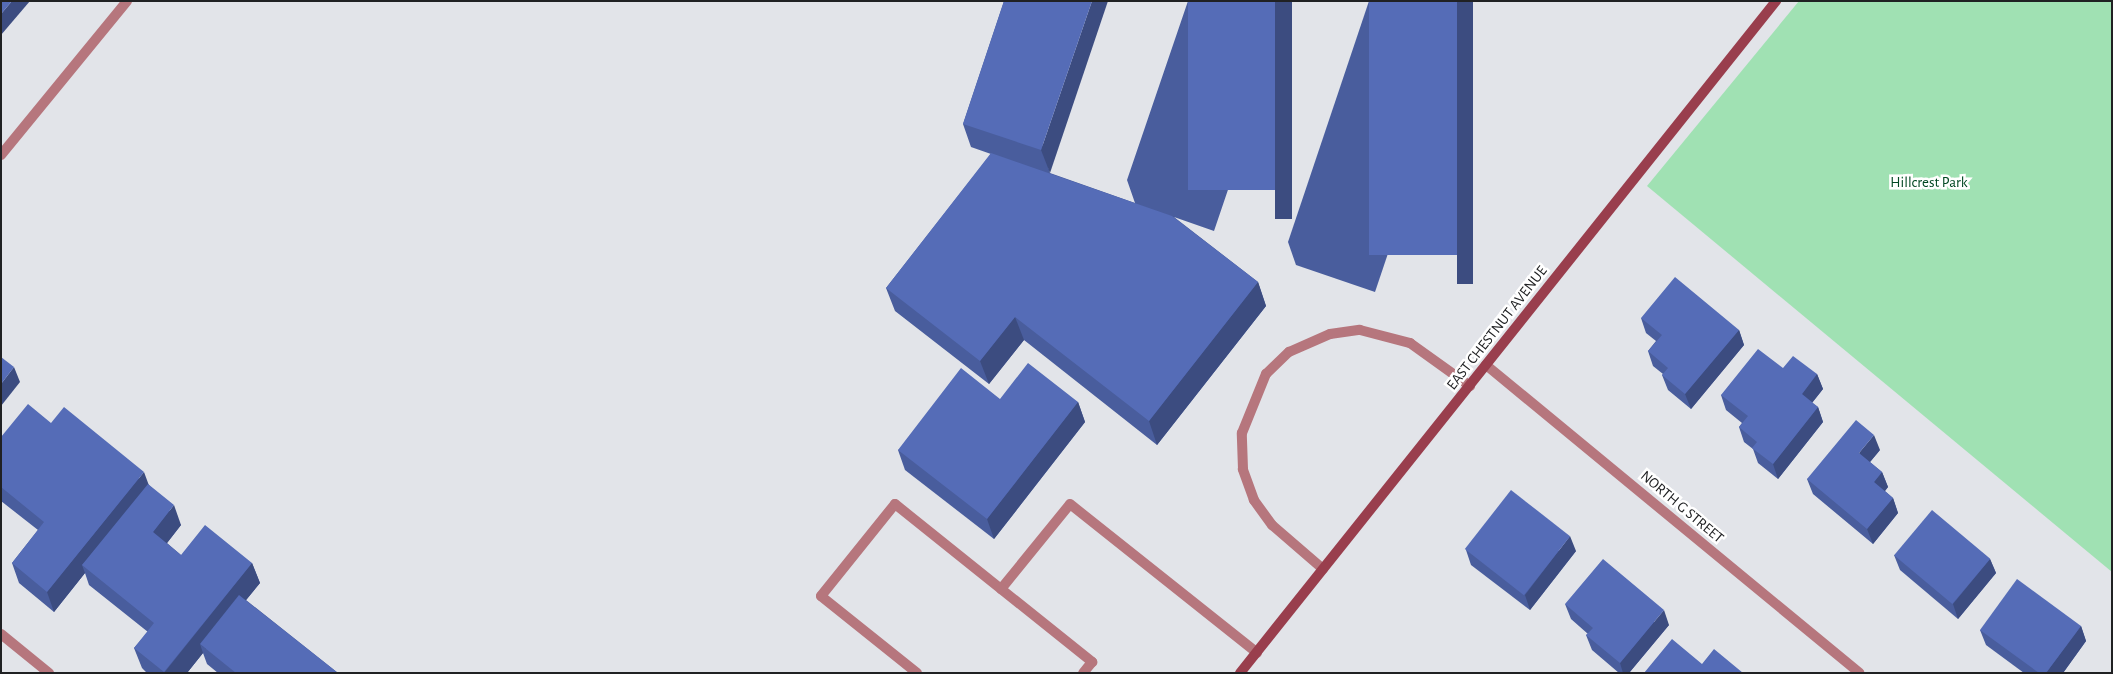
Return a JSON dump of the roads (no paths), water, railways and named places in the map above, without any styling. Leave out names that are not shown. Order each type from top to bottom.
[{"type":"street","points":[[1,156],[127,1]]},
{"type":"street","name":"EAST CHESTNUT AVENUE","points":[[1240,673],[1776,1]]},
{"type":"street","points":[[1323,569],[1272,525],[1254,500],[1243,469],[1242,433],[1266,374],[1289,352],[1330,334],[1360,330],[1410,343],[1470,386]]},
{"type":"street","name":"NORTH G STREET","points":[[1486,365],[1860,673]]},
{"type":"street","points":[[917,673],[821,596],[895,504],[1092,662],[1084,673]]},
{"type":"street","points":[[1001,589],[1070,504],[1256,653]]},
{"type":"street","points":[[1,634],[49,673]]},
{"type":"park label","name":"Hillcrest Park","points":[[1929,183]]}]
